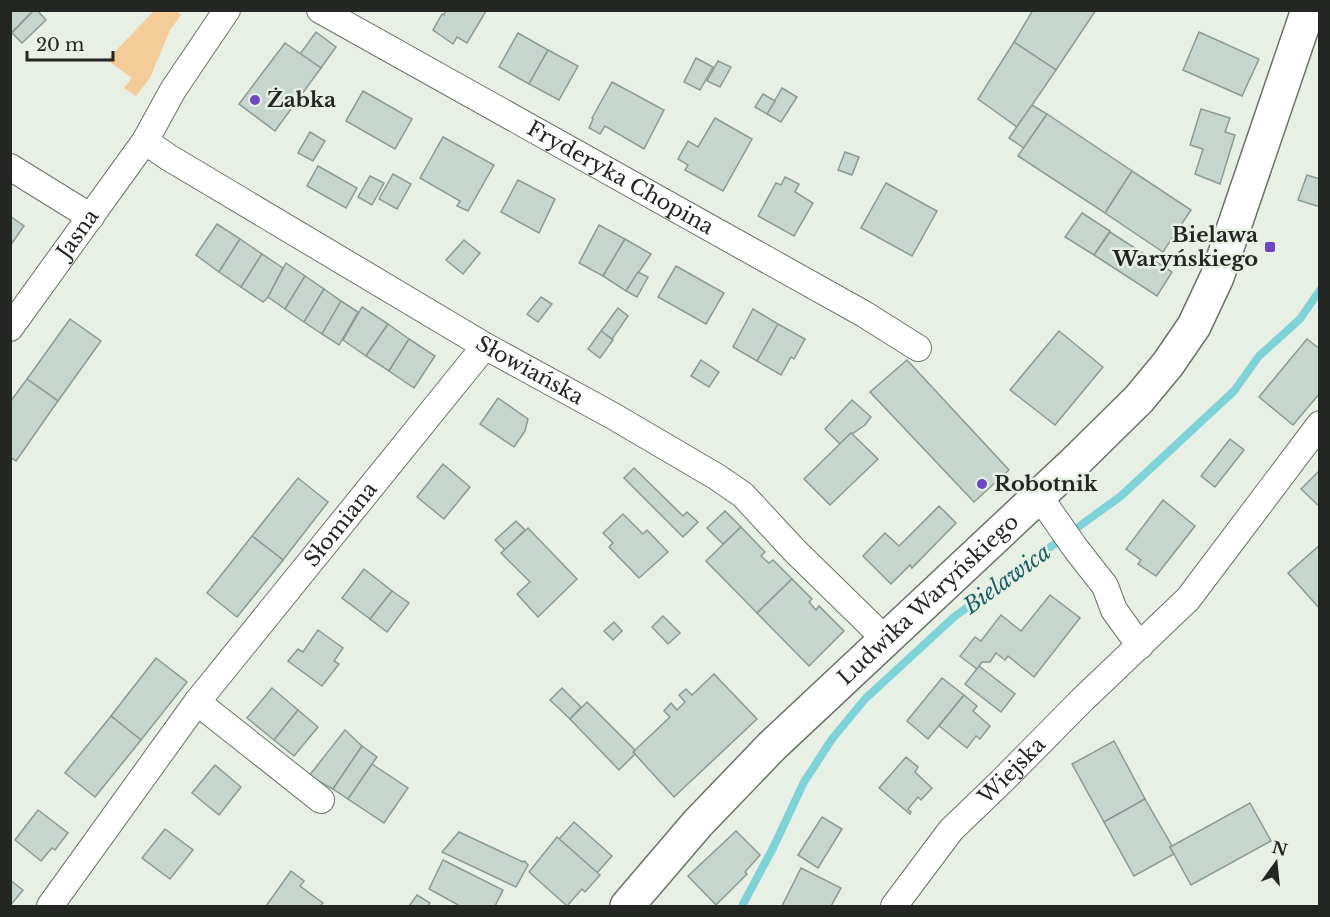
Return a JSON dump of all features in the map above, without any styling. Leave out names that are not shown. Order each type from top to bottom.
[{"type":"main road","name":"Ludwika Waryńskiego","points":[[627,906],[734,784],[1140,399],[1168,364],[1194,326],[1217,277],[1308,10]]},
{"type":"street","name":"Jasna","points":[[10,328],[145,141],[173,90],[227,10]]},
{"type":"street","name":"Fryderyka Chopina","points":[[320,10],[864,314],[918,348]]},
{"type":"street","name":"Słowiańska","points":[[145,141],[485,346],[614,416],[717,477],[743,495],[795,551],[885,639]]},
{"type":"street","points":[[10,167],[91,217]]},
{"type":"street","name":"Słomiana","points":[[50,906],[197,702],[485,346]]},
{"type":"street","name":"Wiejska","points":[[894,906],[951,830],[1188,599],[1320,423]]},
{"type":"street","points":[[1039,495],[1105,586],[1114,610],[1140,646]]},
{"type":"street","points":[[197,702],[321,800]]},
{"type":"shaded area","points":[[154,11],[176,11],[181,15],[170,30],[150,78],[136,96],[124,88],[132,78],[107,60]]},
{"type":"building","points":[[10,10],[34,10],[10,34]]},
{"type":"building","points":[[34,10],[37,10],[46,20],[22,43],[12,33]]},
{"type":"building","points":[[446,10],[486,11],[467,43],[457,37],[453,44],[433,30]]},
{"type":"building","points":[[1033,10],[1096,10],[1056,70],[1014,42]]},
{"type":"building","points":[[316,32],[336,47],[321,68],[300,54]]},
{"type":"building","points":[[1199,32],[1259,59],[1242,96],[1183,70]]},
{"type":"building","points":[[518,33],[548,50],[529,84],[499,67]]},
{"type":"building","points":[[1014,42],[1056,70],[1017,127],[978,99]]},
{"type":"building","points":[[285,43],[321,68],[275,131],[239,104]]},
{"type":"building","points":[[548,50],[578,66],[559,100],[529,84]]},
{"type":"building","points":[[696,58],[713,67],[700,90],[684,82]]},
{"type":"building","points":[[718,61],[731,67],[720,87],[707,81]]},
{"type":"building","points":[[612,82],[664,110],[644,149],[605,126],[600,134],[589,128]]},
{"type":"building","points":[[782,88],[797,97],[781,122],[767,114]]},
{"type":"building","points":[[363,91],[412,119],[395,149],[346,121]]},
{"type":"building","points":[[763,94],[775,101],[767,114],[755,107]]},
{"type":"building","points":[[1032,105],[1047,114],[1024,148],[1009,138]]},
{"type":"building","points":[[1201,109],[1230,118],[1225,132],[1235,135],[1220,184],[1195,174],[1203,149],[1190,145]]},
{"type":"building","points":[[1047,114],[1132,171],[1105,213],[1018,156]]},
{"type":"building","points":[[715,118],[752,139],[723,191],[685,170],[688,165],[678,159],[688,141],[698,147]]},
{"type":"building","points":[[310,132],[325,141],[313,161],[298,153]]},
{"type":"building","points":[[443,137],[494,165],[468,211],[457,206],[460,201],[420,178]]},
{"type":"building","points":[[845,152],[859,157],[852,175],[838,170]]},
{"type":"building","points":[[318,166],[357,188],[346,208],[307,186]]},
{"type":"building","points":[[1132,171],[1191,210],[1163,252],[1105,213]]},
{"type":"building","points":[[393,174],[411,184],[397,209],[379,199]]},
{"type":"building","points":[[1307,175],[1320,179],[1320,207],[1298,200]]},
{"type":"building","points":[[370,176],[384,183],[372,205],[358,197]]},
{"type":"building","points":[[785,177],[799,184],[795,192],[813,203],[794,236],[758,216],[776,183],[781,185]]},
{"type":"building","points":[[518,180],[555,199],[539,233],[501,212]]},
{"type":"building","points":[[886,183],[937,211],[912,256],[861,228]]},
{"type":"building","points":[[1082,213],[1110,231],[1094,255],[1065,237]]},
{"type":"building","points":[[10,216],[24,226],[10,246]]},
{"type":"building","points":[[217,224],[240,239],[219,272],[196,255]]},
{"type":"building","points":[[599,225],[625,239],[603,276],[579,263]]},
{"type":"building","points":[[1110,232],[1172,272],[1157,296],[1094,255]]},
{"type":"building","points":[[240,239],[262,254],[241,287],[219,272]]},
{"type":"building","points":[[625,239],[651,254],[626,291],[603,276]]},
{"type":"building","points":[[464,240],[480,253],[463,274],[446,260]]},
{"type":"building","points":[[262,254],[283,268],[263,302],[241,287]]},
{"type":"building","points":[[286,263],[305,276],[285,309],[268,297]]},
{"type":"building","points":[[676,266],[724,293],[706,324],[658,297]]},
{"type":"building","points":[[638,272],[648,277],[637,297],[626,291]]},
{"type":"building","points":[[305,276],[324,289],[304,322],[285,309]]},
{"type":"building","points":[[324,289],[341,301],[322,334],[304,322]]},
{"type":"building","points":[[541,297],[552,304],[538,322],[527,314]]},
{"type":"building","points":[[341,301],[358,312],[339,345],[322,334]]},
{"type":"building","points":[[362,307],[388,324],[366,356],[343,340]]},
{"type":"building","points":[[618,308],[628,316],[612,339],[601,331]]},
{"type":"building","points":[[753,309],[778,324],[757,361],[733,347]]},
{"type":"building","points":[[70,319],[101,341],[58,401],[27,379]]},
{"type":"building","points":[[388,324],[409,339],[389,371],[366,356]]},
{"type":"building","points":[[778,324],[805,339],[794,359],[791,357],[781,375],[757,361]]},
{"type":"building","points":[[601,331],[613,340],[600,358],[588,349]]},
{"type":"building","points":[[1059,331],[1103,367],[1055,425],[1010,390]]},
{"type":"building","points":[[409,339],[435,356],[414,388],[389,371]]},
{"type":"building","points":[[1307,339],[1320,349],[1320,393],[1293,425],[1259,397]]},
{"type":"building","points":[[701,360],[719,372],[709,387],[691,376]]},
{"type":"building","points":[[907,360],[1009,470],[974,502],[870,392]]},
{"type":"building","points":[[27,379],[58,401],[16,461],[10,457],[10,402]]},
{"type":"building","points":[[498,398],[528,419],[525,431],[514,447],[480,424]]},
{"type":"building","points":[[852,400],[871,417],[865,425],[851,433],[840,444],[825,429]]},
{"type":"building","points":[[851,433],[878,459],[830,505],[804,479]]},
{"type":"building","points":[[1230,439],[1244,450],[1215,487],[1201,476]]},
{"type":"building","points":[[443,464],[470,487],[444,519],[417,497]]},
{"type":"building","points":[[634,468],[683,516],[687,512],[698,522],[683,537],[624,478]]},
{"type":"building","points":[[1320,470],[1320,507],[1301,489]]},
{"type":"building","points":[[298,478],[328,502],[283,560],[252,536]]},
{"type":"building","points":[[1163,500],[1195,526],[1156,576],[1138,564],[1141,560],[1126,549]]},
{"type":"building","points":[[939,506],[956,523],[912,568],[910,565],[891,584],[863,556],[885,533],[899,546]]},
{"type":"building","points":[[725,511],[741,527],[723,544],[707,528]]},
{"type":"building","points":[[623,514],[643,534],[647,530],[668,552],[639,578],[609,547],[613,543],[603,533]]},
{"type":"building","points":[[516,521],[525,530],[505,550],[495,540]]},
{"type":"building","points":[[741,527],[765,552],[761,556],[769,563],[773,560],[792,579],[757,613],[706,561]]},
{"type":"building","points":[[528,528],[577,579],[538,617],[517,594],[530,582],[501,553]]},
{"type":"building","points":[[252,536],[283,560],[237,617],[207,593]]},
{"type":"building","points":[[1320,545],[1320,609],[1288,573]]},
{"type":"building","points":[[364,569],[392,591],[370,619],[342,598]]},
{"type":"building","points":[[792,579],[812,599],[809,602],[816,610],[819,606],[844,631],[809,666],[757,613]]},
{"type":"building","points":[[392,591],[409,603],[387,632],[370,619]]},
{"type":"building","points":[[1050,595],[1080,618],[1034,677],[1008,656],[1005,660],[996,653],[990,662],[982,662],[977,669],[960,656],[975,637],[981,641],[1001,615],[1021,631]]},
{"type":"building","points":[[663,616],[680,633],[668,644],[652,627]]},
{"type":"building","points":[[614,622],[622,631],[613,640],[604,631]]},
{"type":"building","points":[[318,630],[343,648],[334,661],[339,664],[322,686],[288,661],[298,649],[303,652]]},
{"type":"building","points":[[156,658],[187,682],[141,740],[111,716]]},
{"type":"building","points":[[979,666],[1015,694],[1001,712],[965,684]]},
{"type":"building","points":[[714,674],[757,719],[674,797],[633,752],[670,717],[664,711],[671,703],[677,710],[685,702],[679,695],[686,689],[692,695]]},
{"type":"building","points":[[942,678],[964,695],[928,739],[907,721]]},
{"type":"building","points":[[272,688],[298,710],[274,740],[247,718]]},
{"type":"building","points":[[562,688],[581,707],[570,719],[550,700]]},
{"type":"building","points":[[964,695],[977,706],[973,711],[990,726],[980,739],[976,736],[967,748],[939,726]]},
{"type":"building","points":[[587,702],[635,750],[633,752],[635,754],[619,770],[570,719]]},
{"type":"building","points":[[298,710],[318,727],[294,756],[274,740]]},
{"type":"building","points":[[111,716],[141,740],[95,797],[65,773]]},
{"type":"building","points":[[345,730],[362,746],[333,789],[309,776]]},
{"type":"building","points":[[1114,741],[1145,799],[1104,822],[1072,764]]},
{"type":"building","points":[[362,746],[377,757],[348,799],[333,789]]},
{"type":"building","points":[[906,757],[918,767],[915,772],[932,788],[921,800],[918,797],[908,809],[910,814],[879,788]]},
{"type":"building","points":[[372,764],[408,788],[384,823],[348,799]]},
{"type":"building","points":[[215,765],[241,787],[219,815],[192,793]]},
{"type":"building","points":[[1145,799],[1172,846],[1170,847],[1174,854],[1134,876],[1104,822]]},
{"type":"building","points":[[1250,803],[1271,841],[1191,885],[1170,847]]},
{"type":"building","points":[[38,810],[68,833],[55,850],[52,848],[41,861],[15,840]]},
{"type":"building","points":[[822,817],[842,829],[818,868],[798,855]]},
{"type":"building","points":[[574,822],[612,856],[597,873],[559,839]]},
{"type":"building","points":[[165,829],[193,850],[170,879],[142,858]]},
{"type":"building","points":[[736,831],[760,855],[745,872],[747,874],[716,905],[688,876]]},
{"type":"building","points":[[459,832],[526,862],[528,865],[516,887],[442,852]]},
{"type":"building","points":[[557,837],[600,875],[585,892],[582,889],[567,906],[529,872]]},
{"type":"building","points":[[443,860],[503,890],[495,906],[460,906],[429,889]]},
{"type":"building","points":[[801,868],[841,888],[831,906],[782,906]]},
{"type":"building","points":[[291,871],[304,881],[300,886],[323,903],[320,906],[266,906]]},
{"type":"building","points":[[10,880],[23,890],[10,906]]},
{"type":"building","points":[[417,895],[430,903],[428,906],[409,906]]},
{"type":"waterway","name":"Bielawica","points":[[742,906],[804,782],[832,739],[865,699],[954,617],[1121,496],[1234,391],[1259,356],[1300,319],[1320,290]]},
{"type":"place","name":"Żabka","points":[[255,100]]},
{"type":"place","name":"Bielawa Waryńskiego","points":[[1270,247]]},
{"type":"place","name":"Robotnik","points":[[982,484]]}]
